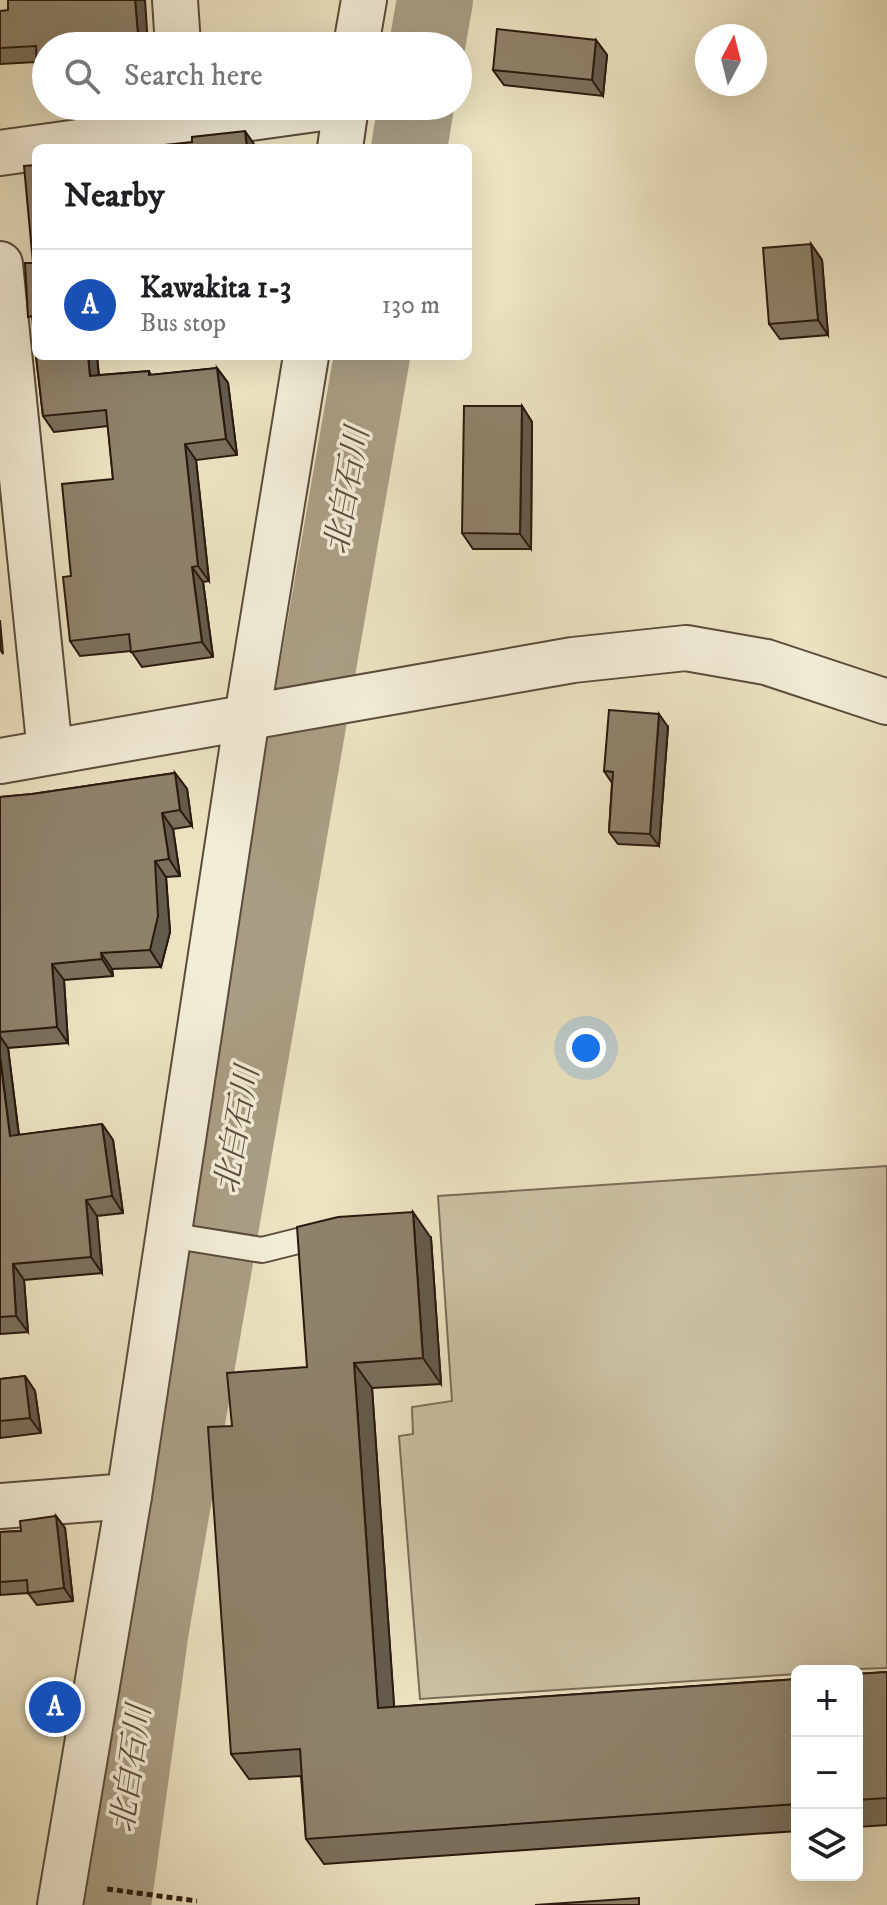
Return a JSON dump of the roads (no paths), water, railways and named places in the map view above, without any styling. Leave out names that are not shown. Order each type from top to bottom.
[{"type":"street","points":[[175,0],[177,32]]},
{"type":"street","points":[[358,32],[364,0]]},
{"type":"street","points":[[45,144],[164,120]]},
{"type":"street","points":[[341,144],[344,120]]},
{"type":"street","points":[[0,153],[32,147]]},
{"type":"street","points":[[0,264],[50,752]]},
{"type":"street","points":[[60,1905],[129,1496],[185,1237],[267,714],[306,360]]},
{"type":"street","points":[[0,761],[573,660],[686,648],[766,662],[887,702]]},
{"type":"street","points":[[0,1506],[129,1496]]},
{"type":"lane","points":[[185,1237],[262,1250],[353,1228]]},
{"type":"waterway","name":"北白石川","points":[[429,32],[435,0]]},
{"type":"waterway","name":"北白石川","points":[[410,144],[414,120]]},
{"type":"waterway","name":"北白石川","points":[[113,1905],[151,1629],[371,360]]},
{"type":"place","name":"Kawakita 1-3","points":[[55,1707]]}]
